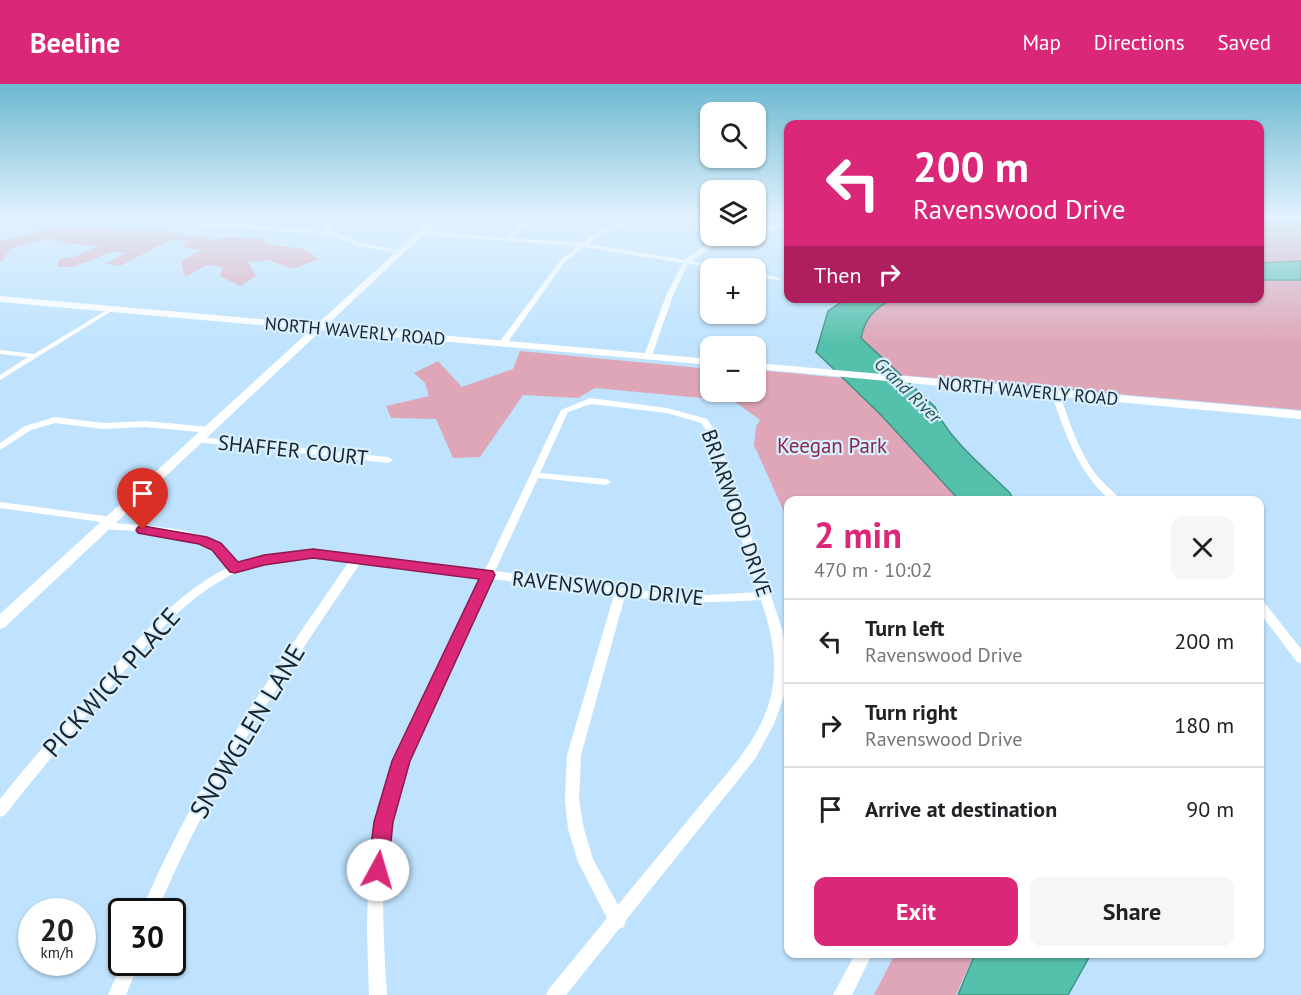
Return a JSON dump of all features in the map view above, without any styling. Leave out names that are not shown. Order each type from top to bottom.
[{"type":"main road","name":"NORTH WAVERLY ROAD","points":[[0,299],[700,361]]},
{"type":"main road","name":"NORTH WAVERLY ROAD","points":[[766,367],[1301,415]]},
{"type":"street","points":[[2,620],[210,430],[390,261]]},
{"type":"street","points":[[502,344],[555,269],[565,261]]},
{"type":"street","points":[[677,261],[700,264]]},
{"type":"street","points":[[648,356],[686,262]]},
{"type":"street","points":[[766,276],[778,278]]},
{"type":"street","points":[[0,378],[112,309]]},
{"type":"street","points":[[0,352],[36,356]]},
{"type":"street","points":[[1055,393],[1073,443],[1089,473],[1099,488],[1110,496]]},
{"type":"street","name":"BRIARWOOD DRIVE","points":[[535,475],[565,410],[590,401],[604,401],[667,411],[704,421],[713,434],[766,596],[777,632],[782,661],[780,689],[772,718],[750,755],[618,921],[555,995]]},
{"type":"street","name":"SHAFFER COURT","points":[[0,447],[38,423],[55,420],[104,426],[145,424],[210,430]]},
{"type":"street","name":"SHAFFER COURT","points":[[199,440],[388,460]]},
{"type":"street","points":[[378,995],[374,942],[383,822],[401,761],[535,475],[606,482]]},
{"type":"street","points":[[0,505],[202,540],[216,547],[235,568]]},
{"type":"street","name":"RAVENSWOOD DRIVE","points":[[235,568],[264,560],[313,554],[358,557],[621,592],[708,599],[766,596]]},
{"type":"street","name":"SNOWGLEN LANE","points":[[156,898],[203,796],[239,734],[358,557]]},
{"type":"street","name":"PICKWICK PLACE","points":[[0,810],[46,753],[156,627],[180,604],[235,568]]},
{"type":"street","points":[[618,921],[586,862],[576,829],[572,800],[574,755],[621,592]]},
{"type":"street","points":[[1264,610],[1301,658]]},
{"type":"street","points":[[842,995],[862,958]]},
{"type":"street","points":[[117,995],[125,976]]},
{"type":"green space","points":[[59,261],[90,261],[73,267],[57,267]]},
{"type":"green space","points":[[112,261],[131,261],[120,266],[106,264]]},
{"type":"green space","points":[[181,261],[263,261],[248,262],[256,276],[240,286],[220,276],[222,267],[207,265],[185,277]]},
{"type":"green space","points":[[269,261],[315,261],[293,269]]},
{"type":"green space","points":[[1264,261],[1301,261],[1264,263]]},
{"type":"green space","points":[[1264,280],[1301,280],[1301,410],[899,375],[861,338],[865,325],[885,303],[1264,303]]},
{"type":"green space","points":[[520,351],[700,368],[700,398],[595,388],[578,398],[523,395],[480,457],[453,458],[436,419],[391,418],[386,406],[429,396],[425,383],[414,373],[438,361],[462,387],[513,369]]},
{"type":"green space","name":"Keegan Park","points":[[766,371],[843,378],[881,415],[955,496],[784,496],[784,512],[754,445],[756,427],[760,420],[735,402],[766,402]]},
{"type":"green space","points":[[893,958],[972,958],[956,995],[874,995]]},
{"type":"water","points":[[1301,261],[1301,280],[1264,280],[1264,263]]},
{"type":"water","name":"Grand River","points":[[840,303],[885,303],[871,315],[861,338],[935,407],[948,430],[1012,496],[955,496],[881,415],[816,352],[828,311]]},
{"type":"water","points":[[973,958],[1089,958],[1068,995],[958,995]]},
{"type":"route","points":[[143,530],[202,540],[225,554],[235,568],[296,555],[331,554],[488,575],[401,761],[383,822],[378,870]]}]
